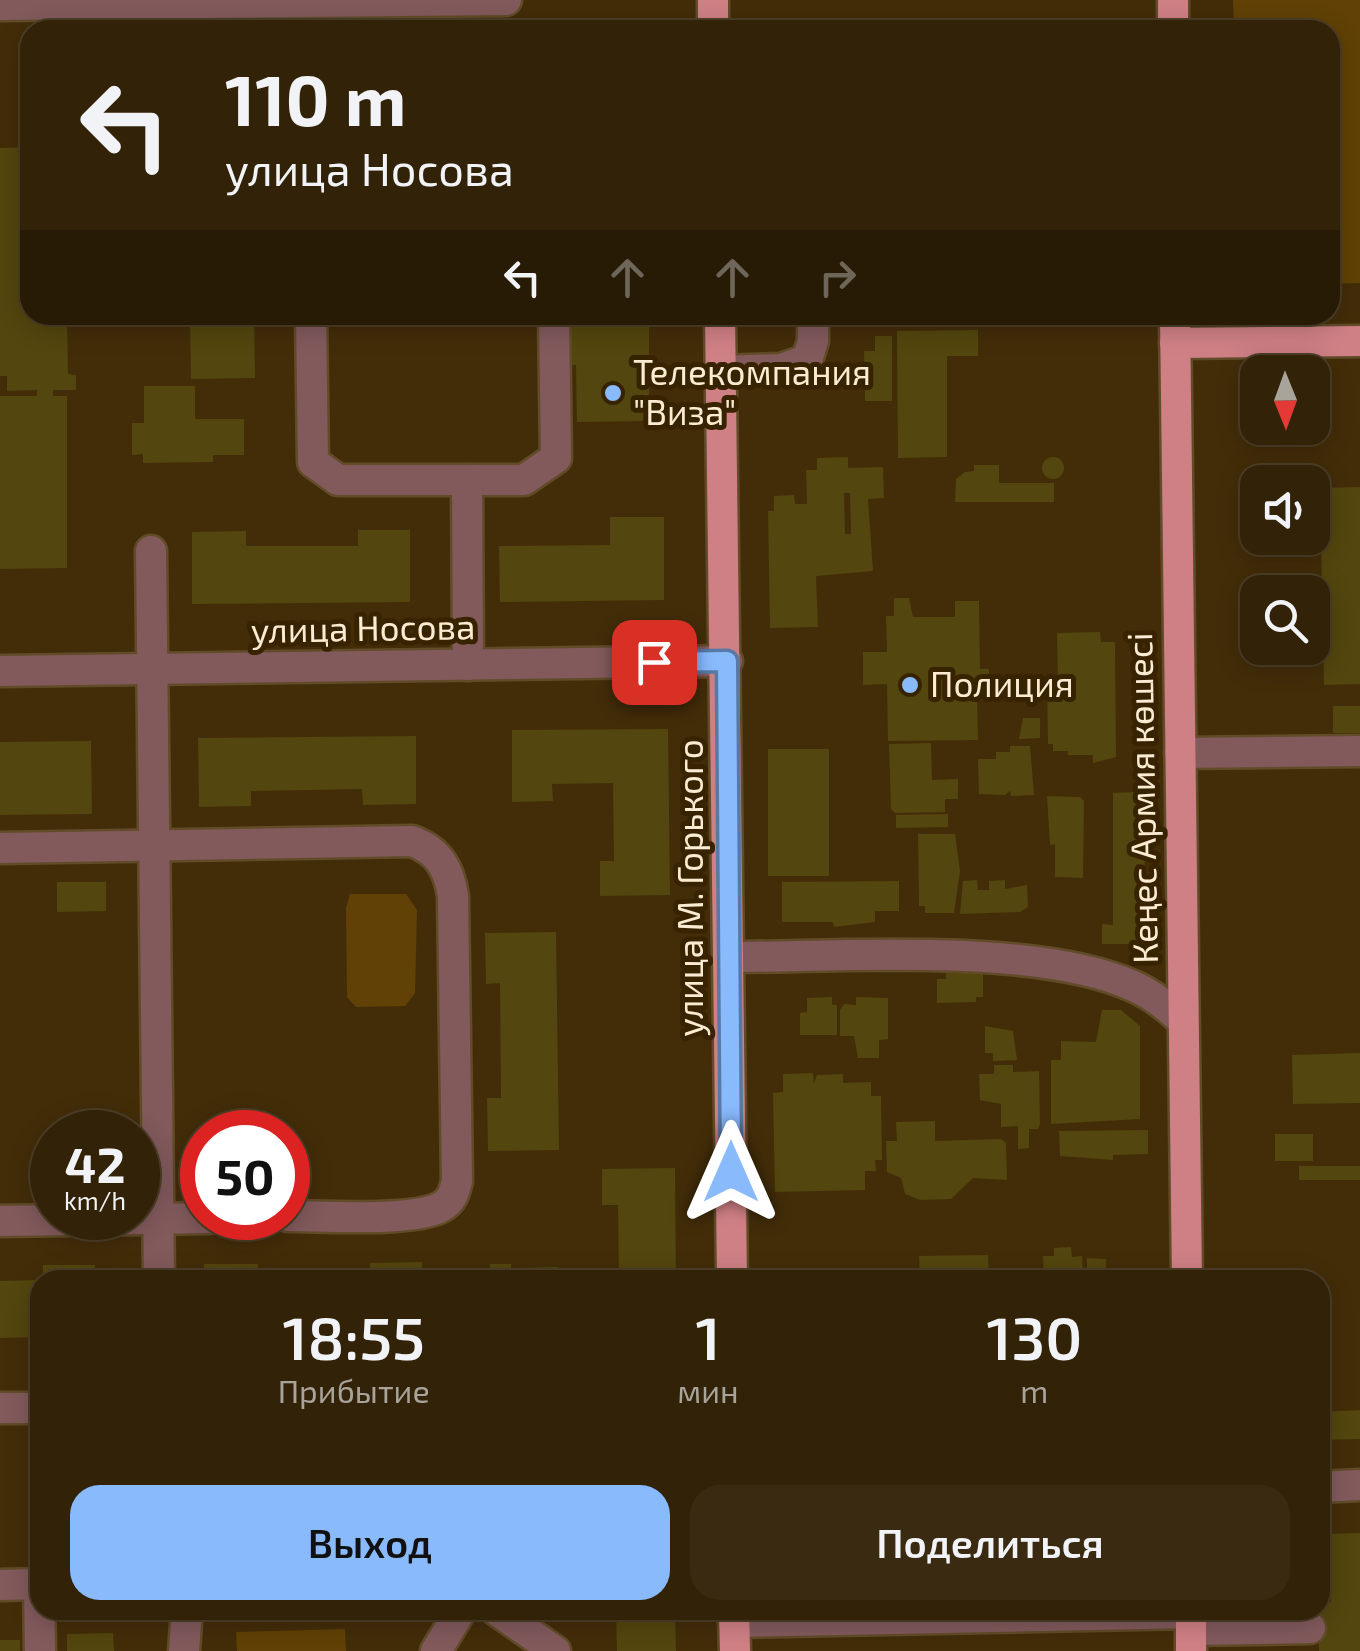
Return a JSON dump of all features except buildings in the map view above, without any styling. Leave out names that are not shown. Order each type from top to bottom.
[{"type":"main road","name":"улица М. Горького","points":[[720,325],[732,1270]]},
{"type":"main road","points":[[1175,329],[1360,341]]},
{"type":"main road","name":"Кеңес Армия көшесі","points":[[1175,329],[1186,1270]]},
{"type":"street","points":[[0,6],[162,17],[506,0]]},
{"type":"street","points":[[311,325],[313,462],[338,480],[524,480],[556,458],[554,325]]},
{"type":"street","points":[[721,372],[781,369],[806,360],[813,342],[813,325]]},
{"type":"street","points":[[466,480],[468,665]]},
{"type":"street","points":[[151,551],[157,1110]]},
{"type":"street","name":"улица Носова","points":[[0,671],[727,661]]},
{"type":"street","points":[[1180,753],[1360,751]]},
{"type":"street","points":[[0,848],[412,842],[429,848],[450,878],[457,1181],[453,1197],[442,1207],[421,1214],[310,1216]]},
{"type":"street","points":[[730,956],[911,957],[1059,964],[1134,986],[1183,1020]]},
{"type":"street","points":[[0,1221],[30,1220]]},
{"type":"street","points":[[158,1240],[159,1270]]},
{"type":"street","points":[[0,1408],[30,1408]]},
{"type":"street","points":[[1330,1487],[1360,1486]]},
{"type":"street","points":[[0,1585],[30,1584]]},
{"type":"street","points":[[40,1620],[40,1651]]},
{"type":"street","points":[[184,1651],[186,1620]]},
{"type":"street","points":[[436,1651],[455,1620]]},
{"type":"street","points":[[510,1620],[555,1651]]},
{"type":"street","points":[[734,1628],[1191,1626],[1310,1630]]},
{"type":"shaded area","points":[[1233,0],[1360,0],[1360,283],[1340,284],[1340,20],[1234,20]]},
{"type":"shaded area","points":[[350,894],[406,894],[417,910],[415,993],[405,1006],[356,1007],[347,997],[346,908]]},
{"type":"shaded area","points":[[345,1629],[346,1651],[237,1651],[236,1632]]},
{"type":"place","name":"Телекомпания \"Виза\"","points":[[613,393]]},
{"type":"place","name":"Полиция","points":[[910,685]]},
{"type":"route","points":[[654,662],[727,661],[731,1172]]}]
